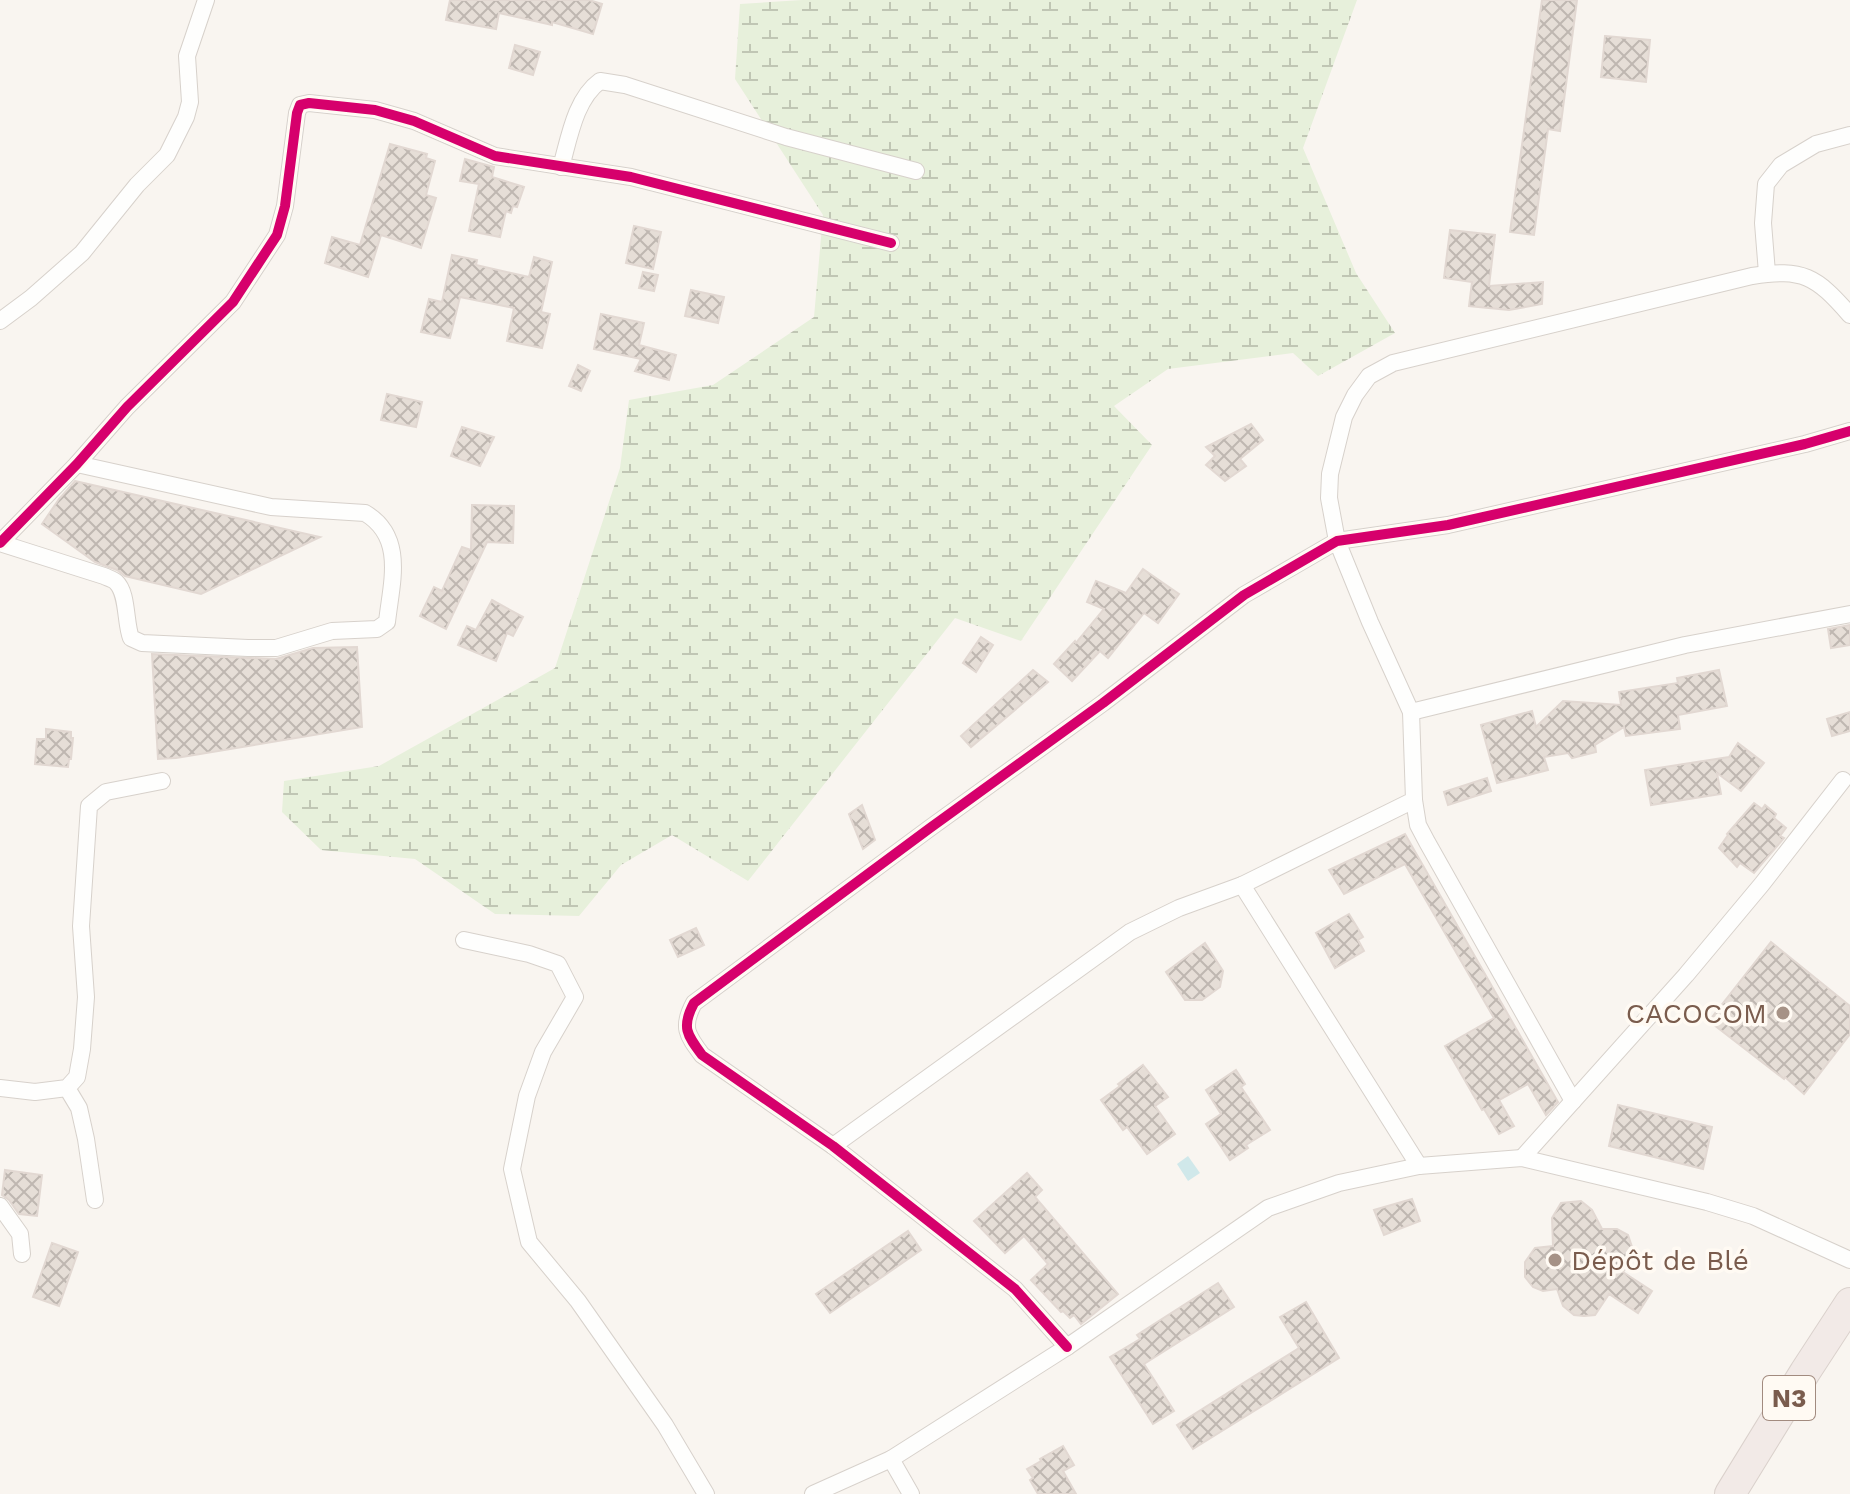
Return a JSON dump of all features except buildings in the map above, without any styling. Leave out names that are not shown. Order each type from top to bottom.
[{"type":"highway","name":"N3","points":[[1730,1494],[1850,1303]]},
{"type":"street","points":[[0,321],[82,253],[137,185],[167,155],[190,102],[187,56],[206,0]]},
{"type":"street","points":[[561,167],[576,115],[590,88],[600,81],[625,85],[786,137],[916,171]]},
{"type":"street","points":[[77,464],[271,507],[365,513],[376,520],[389,537],[393,562],[387,622],[377,629],[332,631],[276,648],[142,643],[131,638],[127,629],[123,595],[116,582],[0,543],[127,407],[233,302],[277,235],[285,206],[300,105],[309,103],[375,110],[414,121],[495,156],[631,177],[891,243]]},
{"type":"street","points":[[1767,273],[1763,223],[1766,184],[1781,165],[1816,144],[1850,135]]},
{"type":"street","points":[[1573,1101],[1418,825],[1414,800],[1411,712],[1337,541],[1329,498],[1330,474],[1344,417],[1369,376],[1393,363],[1767,273],[1802,274],[1844,297],[1850,315]]},
{"type":"street","points":[[1067,1347],[1015,1289],[833,1146],[702,1055],[688,1037],[686,1019],[694,1003],[1103,703],[1244,595],[1337,541],[1448,525],[1805,444],[1850,431]]},
{"type":"street","points":[[1411,712],[1685,645],[1850,614]]},
{"type":"street","points":[[1522,1158],[1686,975],[1843,780]]},
{"type":"street","points":[[0,1088],[35,1092],[67,1088],[77,1077],[86,997],[81,926],[89,806],[106,792],[162,781]]},
{"type":"street","points":[[833,1146],[1130,932],[1179,908],[1242,885],[1414,800]]},
{"type":"street","points":[[1242,885],[1419,1166]]},
{"type":"street","points":[[464,940],[529,954],[558,964],[575,997],[543,1052],[527,1096],[512,1169],[529,1242],[596,1325],[665,1425],[706,1494]]},
{"type":"street","points":[[67,1088],[79,1108],[95,1200]]},
{"type":"street","points":[[813,1494],[891,1459],[1067,1347],[1268,1208],[1339,1183],[1419,1166],[1522,1158],[1753,1216],[1850,1260]]},
{"type":"street","points":[[0,1206],[20,1234],[22,1254]]},
{"type":"street","points":[[891,1459],[911,1494]]},
{"type":"green space","points":[[802,0],[1357,0],[1303,148],[1356,273],[1395,333],[1318,376],[1293,353],[1168,369],[1114,406],[1152,445],[1021,641],[955,618],[748,881],[672,835],[621,865],[579,916],[495,914],[415,859],[321,850],[282,812],[284,781],[379,766],[555,668],[620,468],[629,400],[713,385],[814,317],[823,215],[735,79],[740,4]]},
{"type":"water","points":[[1188,1156],[1200,1173],[1188,1181],[1177,1164]]},
{"type":"cycle path","points":[[0,543],[127,407],[233,302],[277,235],[285,206],[300,105],[309,103],[375,110],[414,121],[495,156],[631,177],[891,243]]},
{"type":"cycle path","points":[[1067,1347],[1015,1289],[833,1146],[702,1055],[687,1025],[694,1003],[1103,703],[1244,595],[1337,541],[1448,525],[1805,444],[1850,431]]},
{"type":"place","name":"CACOCOM","points":[[1783,1013]]},
{"type":"place","name":"Dépôt de Blé","points":[[1555,1260]]}]
